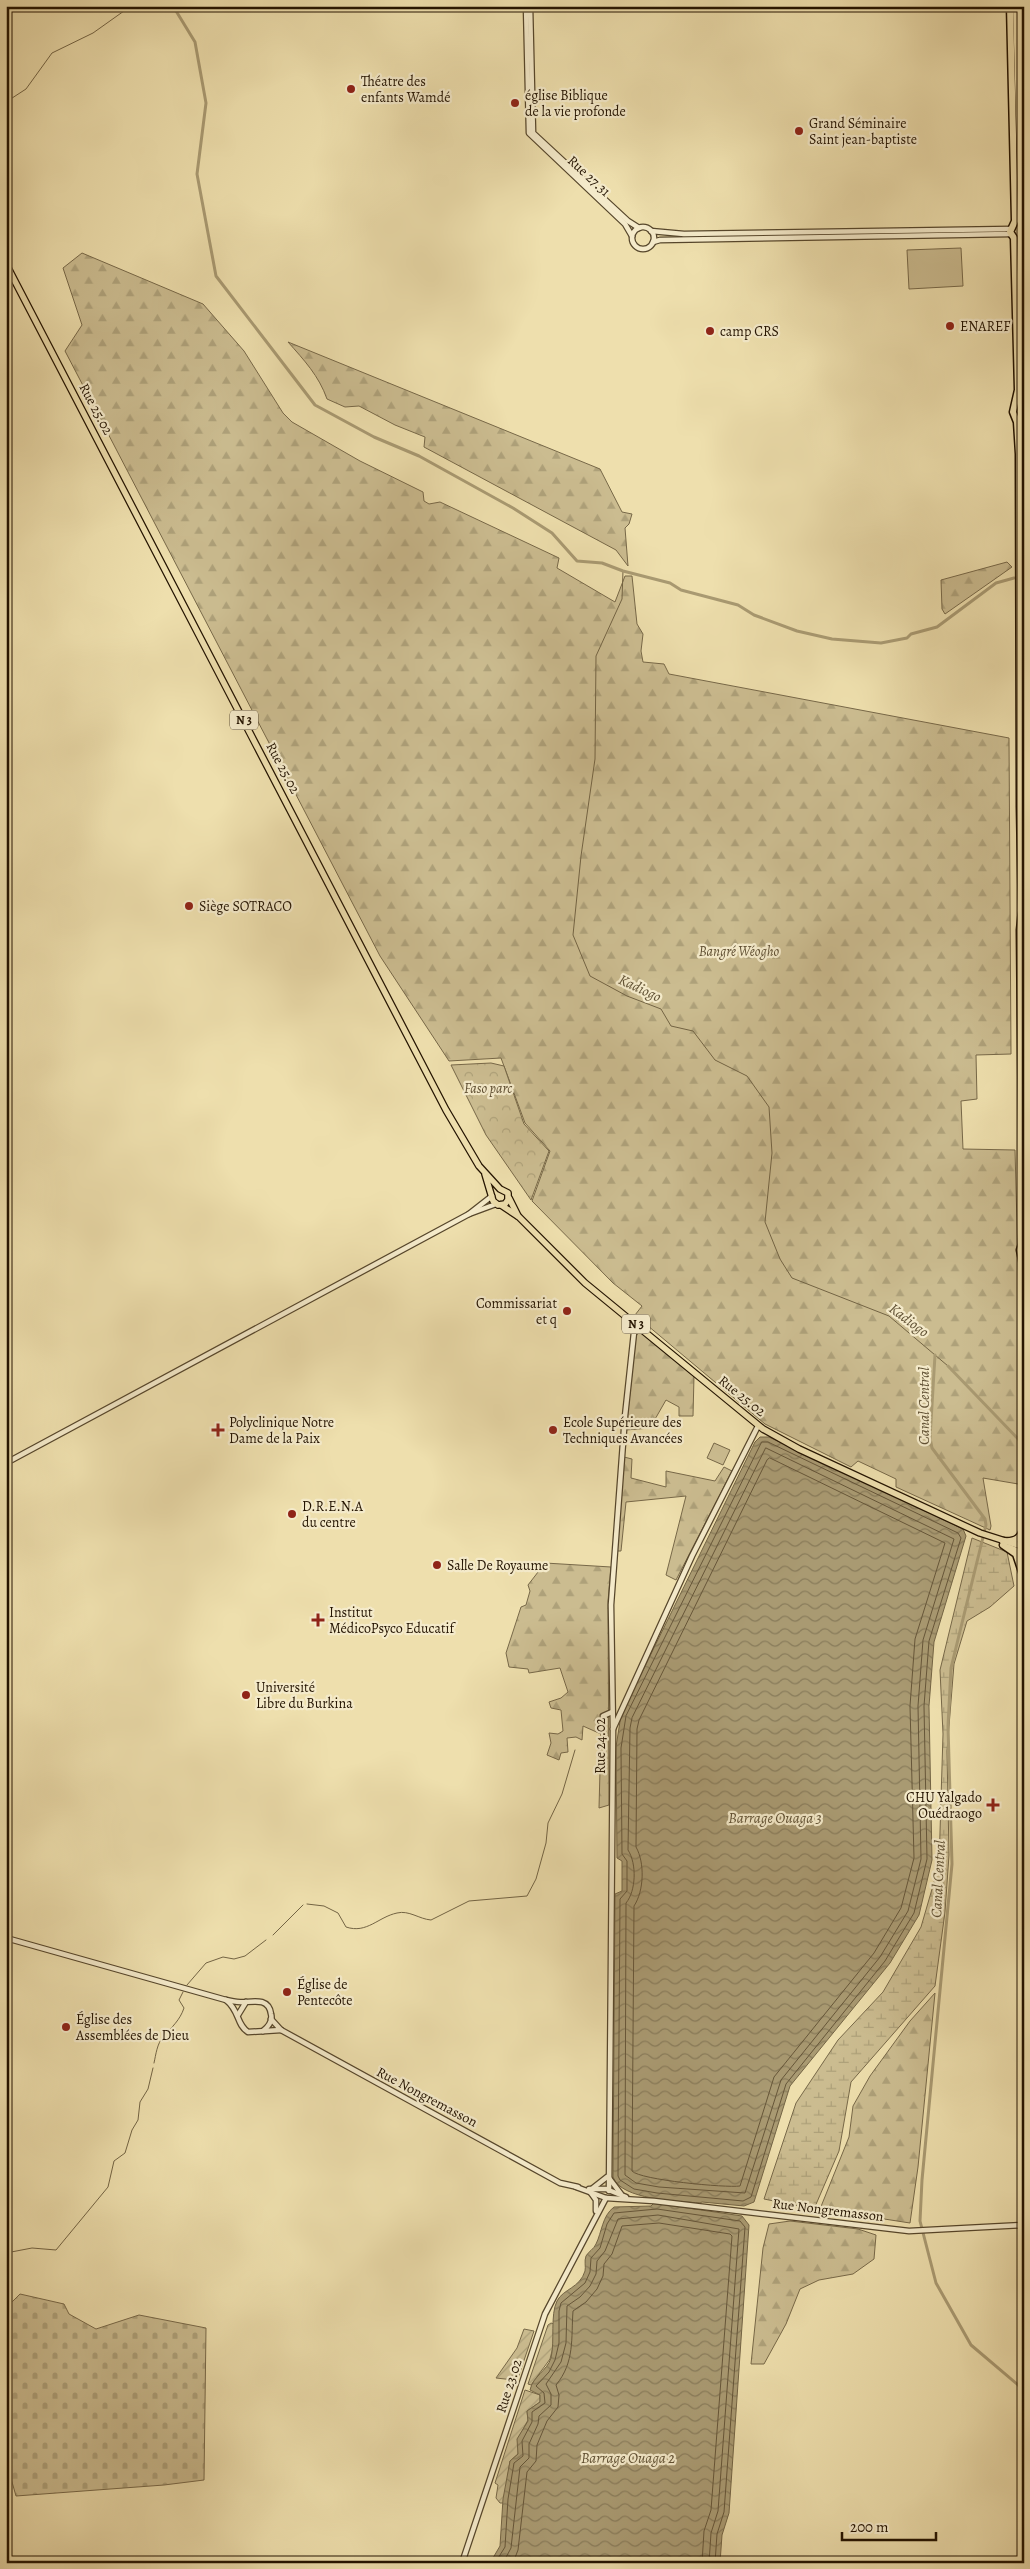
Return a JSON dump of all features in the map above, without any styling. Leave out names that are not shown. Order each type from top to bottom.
[{"type":"highway","points":[[1009,6],[1015,89]]},
{"type":"highway","points":[[1017,6],[1015,89],[1018,390],[1013,412],[1016,418],[1019,454],[1023,1244],[1020,1250],[1023,1255],[1024,1296]]},
{"type":"highway","points":[[1015,406],[1024,403],[1017,232]]},
{"type":"highway","points":[[1016,418],[1024,418]]},
{"type":"highway","points":[[1024,422],[1024,595]]},
{"type":"highway","points":[[1003,1543],[1016,1540],[1022,1534],[1024,1525]]},
{"type":"highway","points":[[1003,1543],[1016,1554],[1022,1575]]},
{"type":"highway","points":[[1022,1575],[1024,1563]]},
{"type":"main road","name":"Rue 25.02","points":[[6,264],[422,1066],[454,1126],[485,1174],[493,1195]]},
{"type":"main road","name":"Rue 25.02","points":[[485,1174],[500,1189]]},
{"type":"main road","points":[[493,1195],[500,1189]]},
{"type":"main road","name":"N 3","points":[[500,1189],[507,1192],[509,1198]]},
{"type":"main road","name":"N 3","points":[[493,1195],[499,1205]]},
{"type":"main road","name":"Rue 25.02","points":[[509,1198],[519,1217]]},
{"type":"main road","points":[[499,1205],[505,1204],[509,1198]]},
{"type":"main road","name":"Rue 25.02","points":[[499,1205],[519,1217],[574,1273],[758,1426],[799,1449],[1024,1554]]},
{"type":"main road","name":"Rue 25.02","points":[[1003,1543],[1024,1547]]},
{"type":"street","points":[[526,6],[531,133]]},
{"type":"street","points":[[530,6],[531,133]]},
{"type":"street","name":"Rue 27.31","points":[[531,133],[628,221],[639,228]]},
{"type":"street","name":"Rue 27.31","points":[[531,133],[625,224],[632,236]]},
{"type":"street","points":[[639,228],[684,234],[1017,232],[670,240],[653,242],[648,248],[638,248],[634,244],[632,236],[639,228]]},
{"type":"street","points":[[651,231],[653,242]]},
{"type":"street","points":[[6,1463],[469,1214],[493,1195]]},
{"type":"street","points":[[469,1214],[499,1205]]},
{"type":"street","name":"Rue 24.02","points":[[605,2194],[609,2169],[613,1729],[610,1644],[613,1572],[635,1324]]},
{"type":"street","points":[[613,1729],[692,1556],[758,1426]]},
{"type":"street","points":[[603,1716],[612,1712]]},
{"type":"street","points":[[6,1950],[8,1939],[226,2000],[246,2002],[254,2000],[263,2002],[270,2009],[271,2019],[263,2031]]},
{"type":"street","points":[[226,2000],[238,2015],[244,2029],[253,2033],[280,2030]]},
{"type":"street","points":[[238,2015],[246,2002]]},
{"type":"street","name":"Rue Nongremasson","points":[[271,2019],[280,2030],[560,2184],[627,2197],[916,2231],[1024,2225]]},
{"type":"street","points":[[596,2212],[596,2200],[591,2190],[608,2177],[614,2187],[627,2197]]},
{"type":"street","name":"Rue 23.02","points":[[591,2223],[605,2194]]},
{"type":"street","name":"Rue 23.02","points":[[462,2563],[545,2314],[605,2194]]},
{"type":"green space","points":[[961,248],[963,286],[909,289],[907,250]]},
{"type":"green space","name":"Bangré Wéogho","points":[[82,253],[203,304],[244,351],[283,413],[292,422],[360,461],[423,492],[424,501],[429,504],[440,502],[559,558],[557,568],[615,602],[625,576],[632,576],[637,624],[643,634],[641,651],[643,662],[664,664],[669,674],[1009,738],[1011,1054],[976,1055],[977,1099],[961,1101],[963,1149],[1015,1150],[1024,1485],[983,1478],[991,1526],[990,1530],[896,1487],[896,1479],[858,1461],[851,1467],[765,1424],[635,1315],[642,1306],[613,1283],[532,1201],[550,1151],[525,1123],[501,1058],[449,1061],[380,956],[65,351],[82,325],[63,268]]},
{"type":"green space","points":[[288,342],[600,469],[622,512],[632,514],[629,524],[625,528],[628,566],[616,550],[424,447],[425,437],[395,425],[359,406],[345,407],[327,399],[315,376]]},
{"type":"green space","points":[[1007,562],[1012,567],[945,614],[942,609],[941,580]]},
{"type":"green space","name":"Faso parc","points":[[491,1063],[504,1066],[524,1124],[549,1151],[531,1200],[486,1135],[451,1065]]},
{"type":"green space","points":[[641,1330],[694,1376],[693,1416],[679,1416],[679,1407],[666,1400],[650,1428],[626,1430],[636,1336]]},
{"type":"green space","points":[[714,1443],[730,1450],[723,1465],[707,1458]]},
{"type":"green space","points":[[624,1457],[632,1459],[631,1478],[666,1487],[666,1471],[715,1481],[724,1467],[732,1471],[676,1580],[666,1575],[686,1496],[626,1502],[621,1551],[615,1551]]},
{"type":"green space","points":[[972,1538],[1007,1552],[1014,1586],[990,1607],[967,1621],[954,1664],[947,1751],[949,1855],[945,1912],[935,1986],[851,2082],[839,2151],[814,2209],[764,2199],[796,2103],[838,2040],[883,1992],[921,1927],[939,1865],[943,1734],[940,1670]]},
{"type":"green space","points":[[545,1563],[611,1567],[608,1601],[609,1805],[599,1808],[601,1734],[583,1726],[582,1740],[576,1737],[567,1738],[568,1752],[561,1753],[559,1760],[547,1755],[551,1743],[549,1733],[558,1734],[563,1731],[561,1710],[551,1708],[549,1702],[561,1698],[568,1692],[560,1668],[529,1673],[528,1669],[509,1667],[506,1653],[521,1607],[526,1605],[530,1591],[528,1585]]},
{"type":"green space","points":[[935,1993],[918,2167],[910,2223],[820,2209],[849,2137],[853,2106],[870,2076],[910,2021]]},
{"type":"green space","points":[[790,2221],[858,2229],[876,2235],[874,2259],[853,2274],[819,2280],[800,2289],[786,2324],[764,2364],[751,2364],[763,2248],[769,2224]]},
{"type":"green space","points":[[20,2294],[64,2304],[69,2314],[96,2329],[139,2315],[206,2328],[204,2480],[164,2485],[16,2496],[6,2461],[6,2308]]},
{"type":"green space","points":[[554,2324],[554,2343],[550,2359],[531,2385],[528,2384],[548,2325]]},
{"type":"green space","points":[[524,2329],[534,2331],[518,2378],[514,2380],[496,2378],[517,2348]]},
{"type":"green space","points":[[525,2390],[540,2395],[540,2402],[527,2411],[528,2420],[519,2437],[518,2454],[510,2461],[504,2503],[500,2503],[496,2498],[498,2485],[495,2483]]},
{"type":"water","name":"Barrage Ouaga 3","points":[[760,1437],[769,1437],[963,1529],[966,1536],[934,1642],[929,1706],[932,1860],[919,1915],[890,1963],[790,2086],[754,2202],[744,2206],[651,2198],[627,2190],[618,2185],[613,2177],[615,1894],[622,1891],[622,1861],[617,1858],[616,1747],[621,1715],[755,1442]]},
{"type":"water","name":"Barrage Ouaga 2","points":[[654,2203],[742,2216],[749,2225],[729,2513],[722,2535],[720,2563],[490,2563],[500,2546],[503,2499],[510,2461],[518,2454],[517,2439],[528,2421],[527,2411],[540,2402],[540,2395],[530,2390],[534,2381],[551,2358],[554,2313],[557,2301],[583,2277],[586,2256],[595,2246],[610,2211],[614,2207],[651,2206]]},
{"type":"waterway","points":[[6,102],[26,89],[52,53],[93,33],[131,6]]},
{"type":"waterway","points":[[173,6],[195,42],[206,103],[197,174],[216,276],[315,405],[374,437],[419,456],[513,508],[552,533],[577,561],[602,563],[623,571],[670,583],[681,590],[738,605],[754,615],[797,631],[832,639],[881,643],[907,638],[911,634],[937,627],[996,583],[1014,578]]},
{"type":"waterway","points":[[1023,68],[1023,80]]},
{"type":"waterway","points":[[1023,86],[1024,117]]},
{"type":"waterway","name":"Kadiogo","points":[[623,571],[622,599],[596,656],[595,759],[581,856],[573,935],[590,976],[627,996],[661,1009],[671,1026],[693,1031],[715,1060],[747,1076],[769,1107],[772,1153],[765,1222],[780,1259],[792,1278],[889,1316],[948,1366]]},
{"type":"waterway","name":"Canal Central","points":[[935,1355],[930,1438],[932,1448],[985,1519],[986,1525],[951,1668],[948,1726],[952,1864],[922,2180],[920,2221],[936,2283],[971,2345],[1024,2390]]},
{"type":"waterway","name":"Kadiogo","points":[[948,1366],[1022,1443]]},
{"type":"waterway","points":[[307,1904],[324,1906],[338,1913],[346,1927],[353,1929],[366,1927],[390,1915],[401,1912],[431,1920],[469,1901],[527,1896],[536,1879],[546,1843],[548,1823],[562,1794],[575,1750]]},
{"type":"waterway","points":[[273,1935],[303,1905]]},
{"type":"waterway","points":[[187,1985],[206,1963],[223,1957],[234,1959],[245,1956],[266,1940]]},
{"type":"waterway","points":[[154,2063],[161,2040],[184,2008],[179,2000],[183,1992]]},
{"type":"waterway","points":[[6,2253],[32,2248],[56,2250],[108,2187],[114,2161],[125,2153],[132,2130],[138,2120],[140,2102],[148,2089],[153,2068]]},
{"type":"place","name":"Théatre des enfants Wamdé","points":[[351,89]]},
{"type":"place","name":"église Biblique de la vie profonde","points":[[515,103]]},
{"type":"place","name":"Grand Séminaire Saint jean-baptiste","points":[[799,131]]},
{"type":"place","name":"ENAREF","points":[[950,326]]},
{"type":"place","name":"camp CRS","points":[[710,331]]},
{"type":"place","name":"Siège SOTRACO","points":[[189,906]]},
{"type":"place","name":"Commissariat et q","points":[[567,1311]]},
{"type":"place","name":"Polyclinique Notre Dame de la Paix","points":[[218,1430]]},
{"type":"place","name":"Ecole Supérieure des Techniques Avancées","points":[[553,1430]]},
{"type":"place","name":"D.R.E.N.A du centre","points":[[292,1514]]},
{"type":"place","name":"Salle De Royaume","points":[[437,1565]]},
{"type":"place","name":"Institut MédicoPsyco Educatif","points":[[318,1620]]},
{"type":"place","name":"Université Libre du Burkina","points":[[246,1695]]},
{"type":"place","name":"CHU Yalgado Ouédraogo","points":[[993,1805]]},
{"type":"place","name":"Église de Pentecôte","points":[[287,1992]]},
{"type":"place","name":"Église des Assemblées de Dieu","points":[[66,2027]]}]
